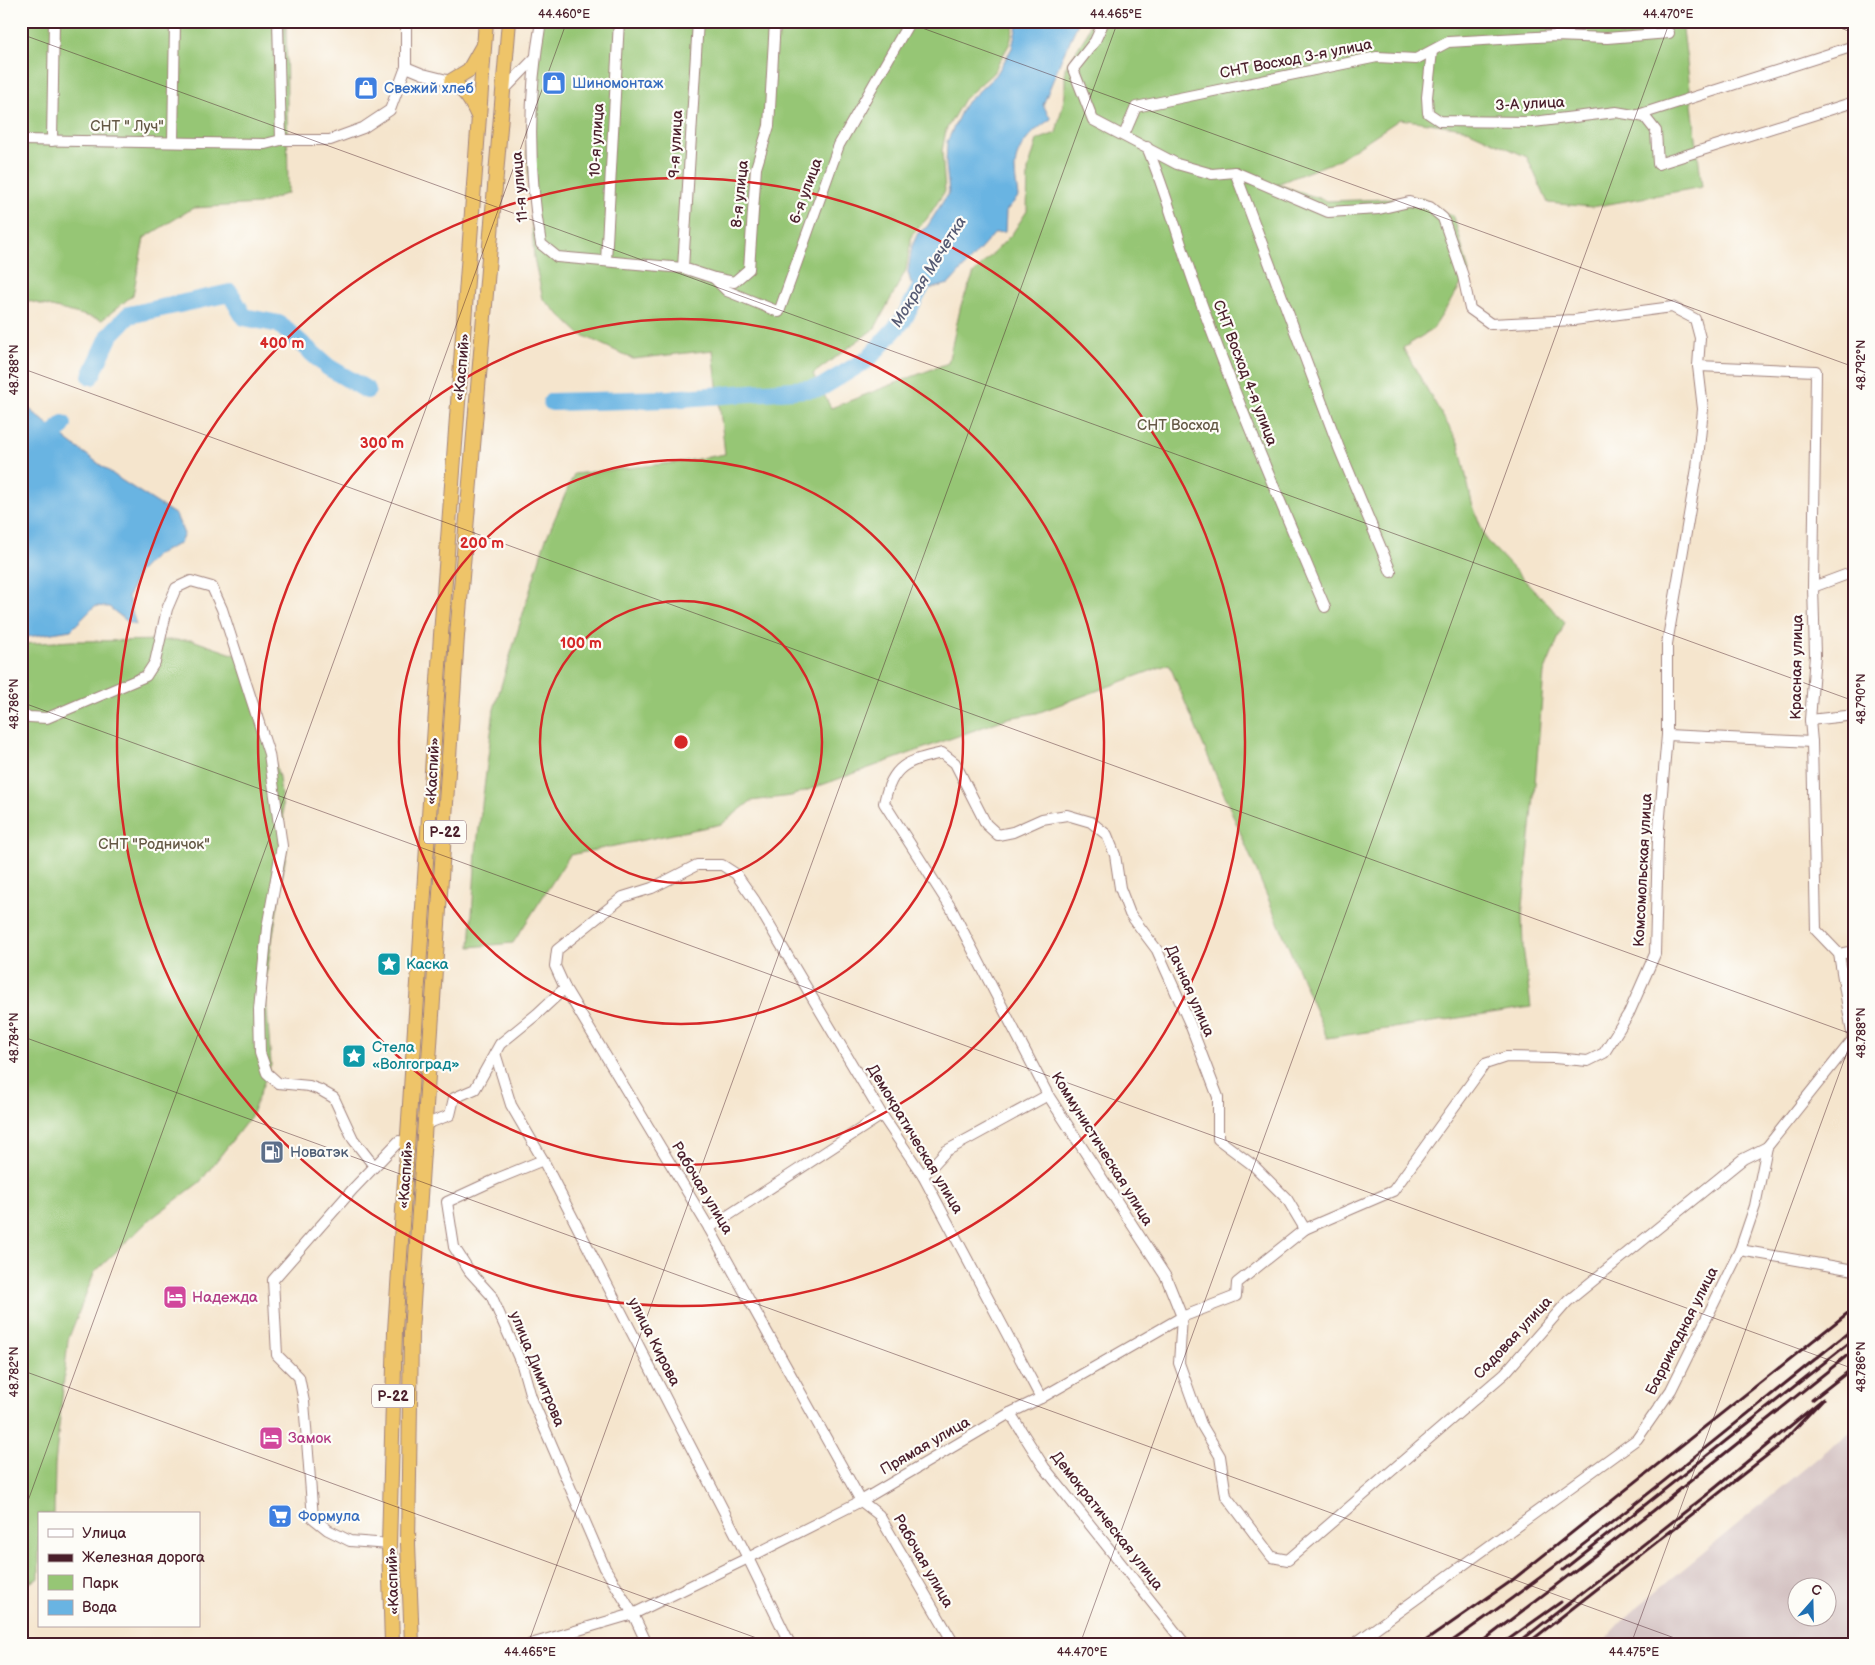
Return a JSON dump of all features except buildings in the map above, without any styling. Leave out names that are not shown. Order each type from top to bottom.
[{"type":"highway","name":"«Каспий»","points":[[392,1644],[389,1544],[403,1142],[408,1126],[441,635],[486,21]]},
{"type":"highway","name":"«Каспий»","points":[[412,1644],[408,1544],[412,1333],[457,636],[509,21]]},
{"type":"highway","points":[[479,118],[472,100],[461,88],[450,81],[469,70],[484,44]]},
{"type":"street","points":[[52,141],[54,21]]},
{"type":"street","points":[[173,142],[175,21]]},
{"type":"street","points":[[278,21],[281,140]]},
{"type":"street","points":[[21,140],[265,144],[281,140],[330,140],[363,128],[390,110],[406,67],[406,21]]},
{"type":"street","name":"11-я улица","points":[[541,21],[535,58],[531,140],[541,244],[557,257],[683,268]]},
{"type":"street","name":"10-я улица","points":[[606,260],[619,21]]},
{"type":"street","name":"9-я улица","points":[[683,268],[698,21]]},
{"type":"street","name":"8-я улица","points":[[683,268],[734,282],[749,270],[756,168],[769,126],[776,21]]},
{"type":"street","name":"6-я улица","points":[[714,278],[727,291],[779,312],[839,145],[910,21]]},
{"type":"street","points":[[1104,21],[1095,42],[1073,69],[1093,120],[1177,164],[1212,174],[1235,172],[1339,448],[1392,572]]},
{"type":"street","name":"СНТ Восход 3-я улица","points":[[1124,135],[1136,107],[1377,56],[1416,60],[1448,42],[1555,36],[1607,38],[1669,33]]},
{"type":"street","points":[[1636,115],[1854,46]]},
{"type":"street","name":"3-А улица","points":[[1432,51],[1427,97],[1428,113],[1440,121],[1533,122],[1616,112],[1636,115]]},
{"type":"street","points":[[503,91],[535,58]]},
{"type":"street","points":[[406,67],[423,74],[450,81]]},
{"type":"street","points":[[1636,115],[1646,117],[1656,131],[1658,164],[1854,102]]},
{"type":"street","name":"СНТ Восход 4-я улица","points":[[1147,147],[1162,182],[1193,280],[1266,468],[1325,606]]},
{"type":"street","name":"Комсомольская улица","points":[[1235,172],[1328,212],[1379,209],[1409,202],[1430,207],[1443,218],[1463,276],[1470,309],[1491,324],[1574,320],[1672,307],[1695,318],[1700,338],[1698,366],[1703,409],[1697,468],[1667,644],[1667,735],[1658,839],[1655,954],[1629,1013],[1604,1052],[1588,1061],[1506,1057],[1484,1064],[1393,1192],[1306,1229]]},
{"type":"street","name":"Красная улица","points":[[1698,366],[1816,371],[1813,587],[1815,655],[1810,720],[1816,930],[1839,954]]},
{"type":"street","points":[[1813,587],[1848,574],[1854,574]]},
{"type":"street","points":[[21,713],[29,717],[48,718],[146,676],[155,662],[167,609],[176,588],[191,581],[212,587],[222,609],[269,754],[282,846],[266,937],[258,1010],[260,1053],[267,1073],[278,1083],[309,1086],[334,1098],[353,1139],[374,1166]]},
{"type":"street","points":[[1810,720],[1854,716]]},
{"type":"street","points":[[1667,735],[1812,742]]},
{"type":"street","name":"Дачная улица","points":[[914,759],[942,753],[955,763],[986,824],[998,835],[1013,832],[1042,819],[1066,815],[1091,822],[1107,835],[1115,855],[1120,888],[1130,914],[1157,950],[1190,1024],[1218,1097],[1218,1139],[1254,1166],[1286,1199],[1306,1229]]},
{"type":"street","name":"Коммунистическая улица","points":[[914,759],[896,771],[888,786],[884,803],[951,908],[1048,1095],[1166,1277],[1182,1316],[1179,1363],[1201,1424],[1220,1456],[1226,1496],[1272,1557],[1288,1560]]},
{"type":"street","name":"Рабочая улица","points":[[754,901],[736,874],[722,865],[697,865],[652,888],[623,897],[557,950],[555,966],[565,988],[709,1228],[861,1501],[879,1514],[954,1644]]},
{"type":"street","name":"Демократическая улица","points":[[754,901],[882,1115],[923,1176],[1041,1398]]},
{"type":"street","points":[[1853,1038],[1839,954],[1854,951]]},
{"type":"street","points":[[426,1124],[450,1116],[454,1098],[475,1089],[500,1044],[532,1019],[565,988]]},
{"type":"street","name":"Баррикадная улица","points":[[1354,1644],[1636,1438],[1671,1390],[1740,1250],[1755,1206],[1767,1147],[1853,1038]]},
{"type":"street","name":"улица Кирова","points":[[495,1053],[511,1105],[543,1160],[748,1558],[790,1644]]},
{"type":"street","points":[[923,1176],[946,1151],[1048,1095]]},
{"type":"street","points":[[709,1228],[882,1115]]},
{"type":"street","points":[[389,1544],[350,1541],[328,1530],[313,1518],[304,1402],[299,1377],[277,1355],[273,1280],[374,1166],[403,1142]]},
{"type":"street","name":"Садовая улица","points":[[1288,1560],[1505,1374],[1568,1301],[1743,1159],[1767,1147]]},
{"type":"street","name":"улица Димитрова","points":[[543,1160],[448,1202],[454,1247],[470,1272],[491,1295],[522,1365],[531,1397],[605,1568],[633,1614],[647,1644]]},
{"type":"street","name":"Прямая улица","points":[[531,1644],[633,1614],[861,1501],[1010,1413],[1041,1398],[1182,1316],[1236,1296],[1237,1283],[1306,1229]]},
{"type":"street","points":[[1740,1250],[1854,1270]]},
{"type":"street","name":"Демократическая улица","points":[[1010,1413],[1044,1467],[1185,1644]]},
{"type":"shaded area","points":[[1854,1428],[1854,1644],[1601,1644],[1630,1613]]},
{"type":"green space","name":"СНТ \" Луч\"","points":[[21,21],[286,21],[288,193],[259,204],[193,208],[144,238],[133,295],[102,320],[21,299]]},
{"type":"green space","name":"СНТ Восход","points":[[537,21],[1015,21],[1010,43],[993,73],[964,99],[946,130],[942,151],[945,191],[926,220],[912,234],[906,270],[875,328],[813,374],[831,408],[948,363],[961,305],[974,273],[1012,234],[1027,211],[1028,170],[1037,140],[1056,133],[1065,95],[1065,68],[1087,34],[1090,21],[1682,21],[1702,187],[1592,207],[1548,203],[1527,157],[1463,128],[1400,119],[1336,161],[1277,184],[1327,201],[1421,198],[1454,217],[1469,272],[1433,329],[1403,348],[1459,444],[1472,503],[1486,540],[1565,622],[1544,673],[1522,916],[1523,947],[1531,1007],[1327,1038],[1169,664],[1037,713],[1008,718],[791,796],[751,801],[722,824],[570,855],[513,943],[470,947],[476,852],[494,709],[545,541],[574,474],[682,462],[725,454],[713,350],[633,359],[580,334],[543,299],[534,258],[527,143],[531,55]]},
{"type":"green space","name":"СНТ \"Родничок\"","points":[[192,640],[244,658],[279,777],[287,847],[265,985],[271,1064],[251,1116],[200,1182],[148,1221],[94,1273],[68,1340],[55,1465],[54,1512],[38,1512],[38,1578],[21,1587],[21,644],[72,641]]},
{"type":"water","points":[[1018,21],[1079,21],[1043,105],[1051,119],[1032,134],[1018,153],[1015,169],[1018,197],[1006,211],[1005,232],[995,233],[949,284],[929,289],[911,283],[908,272],[912,246],[918,233],[927,227],[949,192],[946,164],[947,142],[964,105],[996,75],[1012,48]]},
{"type":"water","points":[[21,402],[68,441],[121,480],[176,515],[184,534],[180,543],[155,556],[138,573],[128,597],[136,625],[128,622],[109,607],[95,606],[71,630],[21,638]]},
{"type":"waterway","name":"Мокрая Мечетка","points":[[552,402],[669,399],[820,388],[868,359],[903,320],[932,267]]},
{"type":"waterway","name":"Мокрая Мечетка","points":[[91,376],[110,335],[129,315],[230,293],[244,317],[279,324],[328,367],[367,390]]},
{"type":"waterway","name":"Мокрая Мечетка","points":[[46,453],[63,424]]},
{"type":"railway","points":[[1421,1644],[1510,1582],[1854,1308]]},
{"type":"railway","points":[[1448,1644],[1603,1529],[1854,1328]]},
{"type":"railway","points":[[1563,1570],[1854,1339]]},
{"type":"railway","points":[[1479,1644],[1653,1511],[1854,1350]]},
{"type":"railway","points":[[1812,1400],[1854,1367]]},
{"type":"railway","points":[[1517,1644],[1709,1493],[1823,1399],[1779,1446],[1527,1644]]},
{"type":"railway","points":[[1502,1644],[1561,1602]]},
{"type":"place","name":"Шиномонтаж","points":[[554,83]]},
{"type":"place","name":"Свежий хлеб","points":[[366,88]]},
{"type":"place","name":"Каска","points":[[389,964]]},
{"type":"place","name":"Стела «Волгоград»","points":[[354,1056]]},
{"type":"place","name":"Новатэк","points":[[272,1152]]},
{"type":"place","name":"Надежда","points":[[175,1297]]},
{"type":"place","name":"Замок","points":[[271,1438]]},
{"type":"place","name":"Формула","points":[[280,1516]]}]
